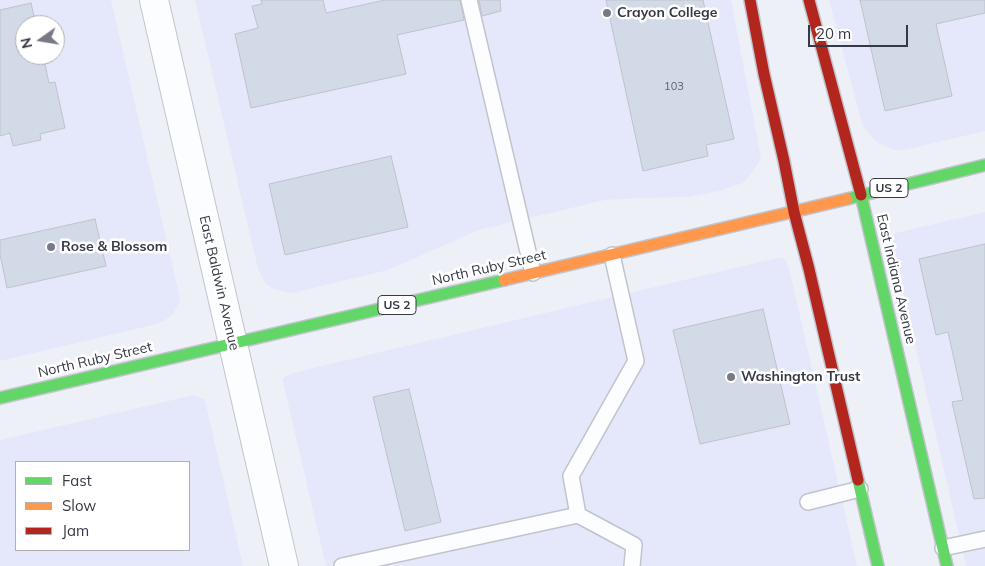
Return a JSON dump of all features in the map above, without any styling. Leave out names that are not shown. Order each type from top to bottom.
[{"type":"main road","points":[[750,0],[794,212],[860,489],[875,565]]},
{"type":"main road","name":"East Indiana Avenue","points":[[809,0],[861,195],[948,566]]},
{"type":"main road","name":"North Ruby Street","points":[[0,398],[794,212],[985,165]]},
{"type":"street","name":"East Baldwin Avenue","points":[[154,0],[284,566]]},
{"type":"lane","points":[[469,0],[533,273]]},
{"type":"lane","points":[[578,515],[571,476],[636,361],[612,255]]},
{"type":"lane","points":[[808,502],[860,489]]},
{"type":"lane","points":[[342,566],[578,515],[634,545],[632,566]]},
{"type":"lane","points":[[943,548],[985,539]]},
{"type":"shaded area","points":[[0,0],[111,0],[179,294],[180,302],[173,314],[164,321],[0,361]]},
{"type":"shaded area","points":[[195,0],[731,0],[761,158],[743,183],[719,191],[689,197],[605,200],[479,230],[388,270],[292,293],[274,289],[266,284],[258,269]]},
{"type":"shaded area","points":[[829,0],[985,0],[985,131],[904,150],[894,150],[878,143],[862,124]]},
{"type":"shaded area","points":[[985,212],[985,566],[966,566],[891,240],[892,235],[896,233]]},
{"type":"shaded area","points":[[782,258],[786,261],[789,268],[857,566],[326,566],[283,378],[292,373]]},
{"type":"shaded area","points":[[194,395],[205,400],[243,566],[0,566],[0,440]]},
{"type":"building","points":[[261,0],[323,0],[326,13],[385,0],[460,0],[464,20],[397,35],[406,74],[251,108],[235,34],[258,28],[252,6],[262,4]]},
{"type":"building","points":[[479,0],[500,0],[501,11],[482,16]]},
{"type":"building","points":[[606,0],[703,0],[734,139],[706,145],[708,156],[643,171]]},
{"type":"building","points":[[860,0],[985,0],[985,13],[936,24],[952,96],[885,111]]},
{"type":"building","points":[[31,3],[34,15],[15,15],[15,65],[45,65],[49,83],[55,82],[65,128],[40,134],[41,140],[13,146],[10,133],[0,136],[0,10]]},
{"type":"building","points":[[391,156],[408,227],[285,255],[269,184]]},
{"type":"building","name":"Rose & Blossom","points":[[95,219],[106,266],[7,288],[0,254],[0,240]]},
{"type":"building","points":[[985,244],[985,498],[974,499],[952,402],[963,400],[948,332],[936,335],[919,259]]},
{"type":"building","name":"Washington Trust","points":[[763,309],[790,424],[700,444],[673,330]]},
{"type":"building","points":[[409,389],[441,522],[405,531],[373,397]]},
{"type":"traffic: fast","points":[[847,199],[985,165]]},
{"type":"traffic: fast","points":[[861,195],[947,566]]},
{"type":"traffic: fast","points":[[0,398],[504,280]]},
{"type":"traffic: fast","points":[[858,480],[878,566]]},
{"type":"traffic: slow","points":[[504,280],[847,199]]},
{"type":"traffic: jam","points":[[750,0],[794,212]]},
{"type":"traffic: jam","points":[[809,0],[861,195]]},
{"type":"traffic: jam","points":[[794,212],[858,480]]},
{"type":"place","name":"Crayon College","points":[[607,13]]},
{"type":"place","name":"Rose & Blossom","points":[[51,247]]},
{"type":"place","name":"Washington Trust","points":[[731,377]]}]
